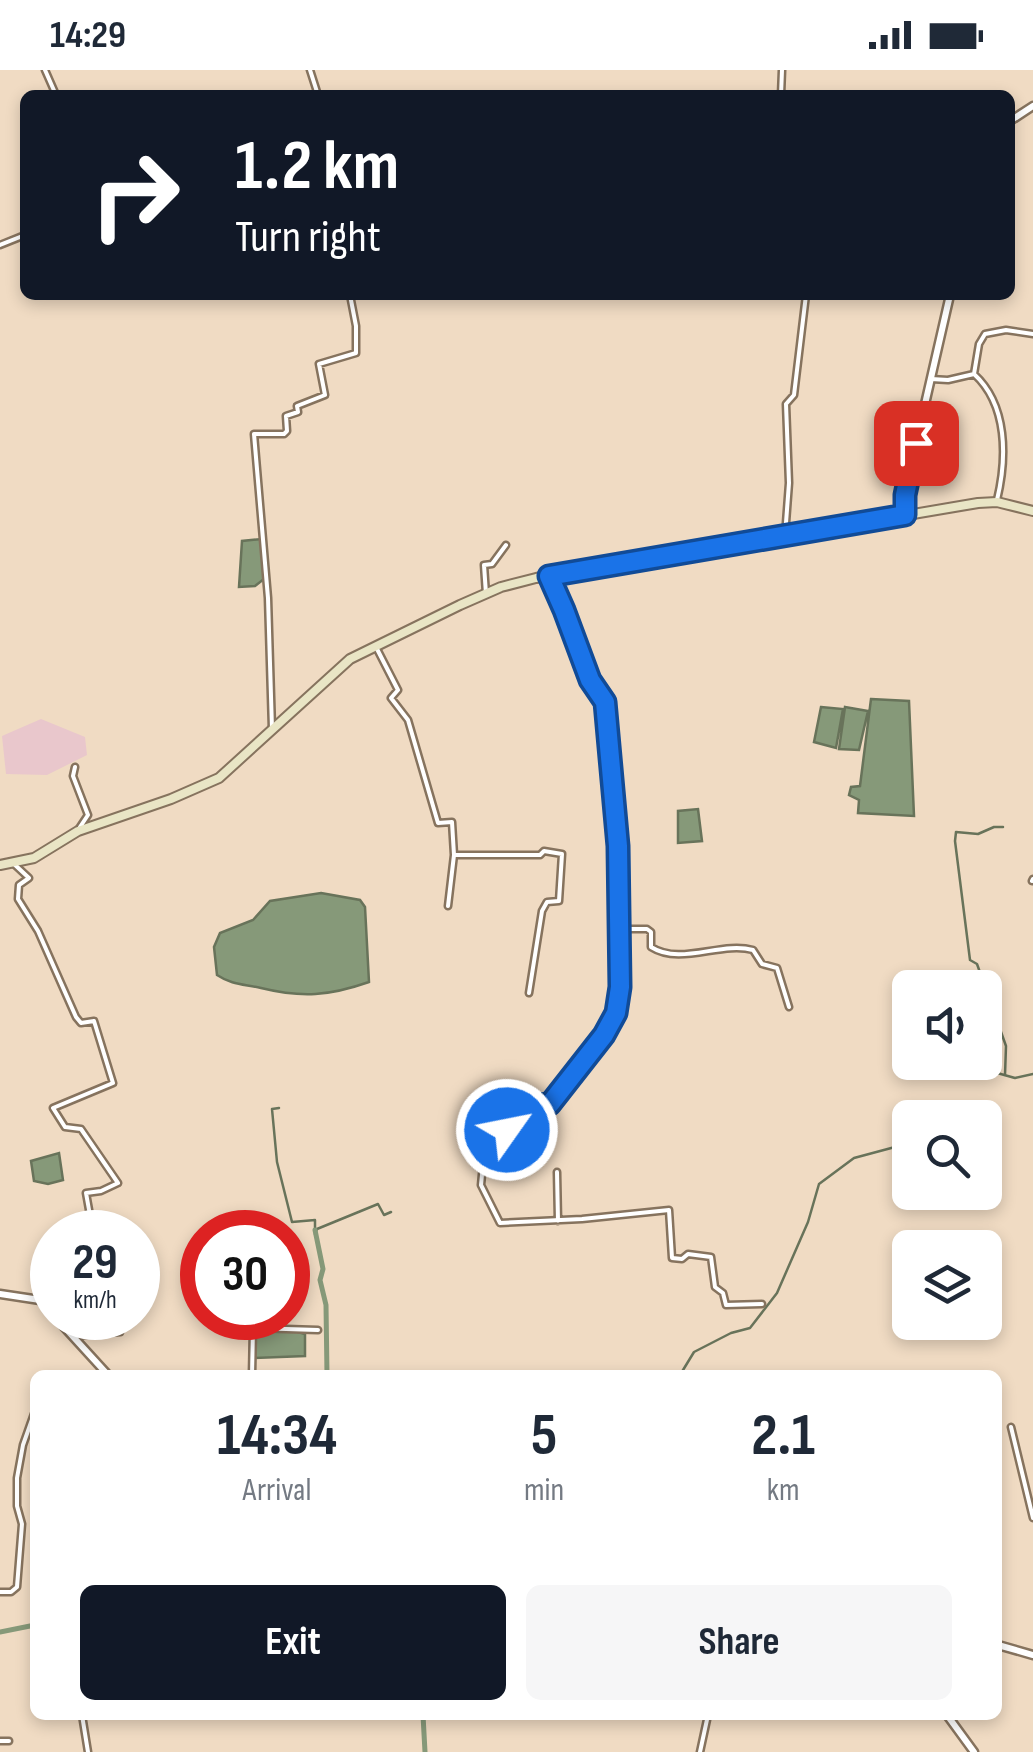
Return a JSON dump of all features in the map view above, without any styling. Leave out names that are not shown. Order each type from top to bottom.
[{"type":"main road","points":[[0,865],[34,858],[78,831],[219,778],[350,659],[486,594],[549,576],[905,515],[997,502],[1033,511]]},
{"type":"street","points":[[272,731],[268,598],[254,434],[284,434],[286,416],[298,412],[296,406],[325,395],[319,364],[356,354],[351,300]]},
{"type":"street","points":[[785,536],[789,484],[786,404],[794,395],[805,300]]},
{"type":"street","points":[[905,515],[905,495],[949,300]]},
{"type":"street","points":[[974,374],[978,344],[985,334],[1006,330],[1033,334]]},
{"type":"street","points":[[931,379],[974,374]]},
{"type":"street","points":[[974,374],[991,391],[1005,446],[997,502]]},
{"type":"street","points":[[486,594],[484,565],[492,564],[506,545]]},
{"type":"street","points":[[549,576],[590,680],[605,702],[618,846],[620,987],[616,1013],[604,1035],[550,1104],[530,1105],[484,1154],[481,1185],[500,1223],[669,1210],[672,1258],[682,1259],[688,1254],[711,1257],[715,1287],[723,1293],[726,1306],[762,1304]]},
{"type":"street","points":[[376,646],[398,690],[391,698],[408,720],[438,823],[452,822],[454,828],[448,906]]},
{"type":"street","points":[[75,767],[70,777],[88,815],[78,831]]},
{"type":"street","points":[[454,854],[562,854],[559,902],[547,902],[542,912],[529,992]]},
{"type":"street","points":[[14,863],[30,878],[19,885],[18,899],[38,930],[76,1016],[81,1024],[94,1021],[113,1082],[53,1108],[65,1127],[81,1129],[118,1183],[86,1194],[89,1210]]},
{"type":"street","points":[[618,928],[647,929],[651,932],[651,947],[658,952],[754,950],[762,964],[777,968],[788,1007]]},
{"type":"street","points":[[556,1172],[558,1220]]},
{"type":"street","points":[[0,1294],[30,1298]]},
{"type":"street","points":[[252,1370],[253,1328],[318,1330]]},
{"type":"street","points":[[77,1340],[104,1370]]},
{"type":"street","points":[[0,1592],[17,1588],[22,1524],[17,1506],[18,1478],[30,1426]]},
{"type":"street","points":[[1011,1427],[1033,1518]]},
{"type":"street","points":[[1002,1646],[1033,1655]]},
{"type":"street","points":[[83,1720],[88,1752]]},
{"type":"street","points":[[700,1752],[707,1720]]},
{"type":"street","points":[[951,1720],[974,1752]]},
{"type":"street","points":[[0,1741],[9,1741]]},
{"type":"shaded area","points":[[262,539],[264,579],[255,586],[239,587],[242,541]]},
{"type":"shaded area","points":[[871,699],[909,701],[914,816],[858,813],[859,800],[849,795],[851,787],[860,786]]},
{"type":"shaded area","points":[[821,707],[843,709],[836,748],[814,742]]},
{"type":"shaded area","points":[[845,707],[868,711],[859,750],[839,749]]},
{"type":"shaded area","points":[[41,719],[85,737],[87,755],[47,775],[6,774],[2,736]]},
{"type":"shaded area","points":[[698,809],[702,841],[678,843],[678,811]]},
{"type":"shaded area","points":[[321,893],[360,900],[365,907],[369,982],[328,993],[303,994],[238,984],[217,975],[214,947],[220,933],[253,920],[270,901]]},
{"type":"shaded area","points":[[59,1153],[63,1180],[48,1184],[34,1181],[31,1161]]},
{"type":"shaded area","points":[[255,1340],[305,1340],[305,1356],[255,1358]]},
{"type":"waterway","points":[[1003,827],[978,834],[956,832],[955,841],[970,960],[977,964],[1006,1046],[1005,1075]]},
{"type":"waterway","points":[[1002,1074],[1015,1078],[1033,1074]]},
{"type":"waterway","points":[[279,1108],[272,1109],[277,1162],[292,1222],[315,1220],[315,1230]]},
{"type":"waterway","points":[[683,1370],[694,1352],[750,1328],[777,1293],[808,1222],[819,1184],[854,1158],[892,1148]]},
{"type":"waterway","points":[[315,1234],[317,1229],[378,1204],[384,1215],[391,1212]]},
{"type":"waterway","points":[[315,1230],[323,1269],[320,1280],[326,1305],[327,1370]]},
{"type":"waterway","points":[[0,1632],[30,1626]]},
{"type":"waterway","points":[[423,1720],[425,1752]]},
{"type":"route","points":[[507,1130],[530,1105],[550,1104],[590,1054],[616,1013],[620,987],[618,846],[605,702],[590,680],[549,576],[905,515],[905,495],[916,443]]}]
